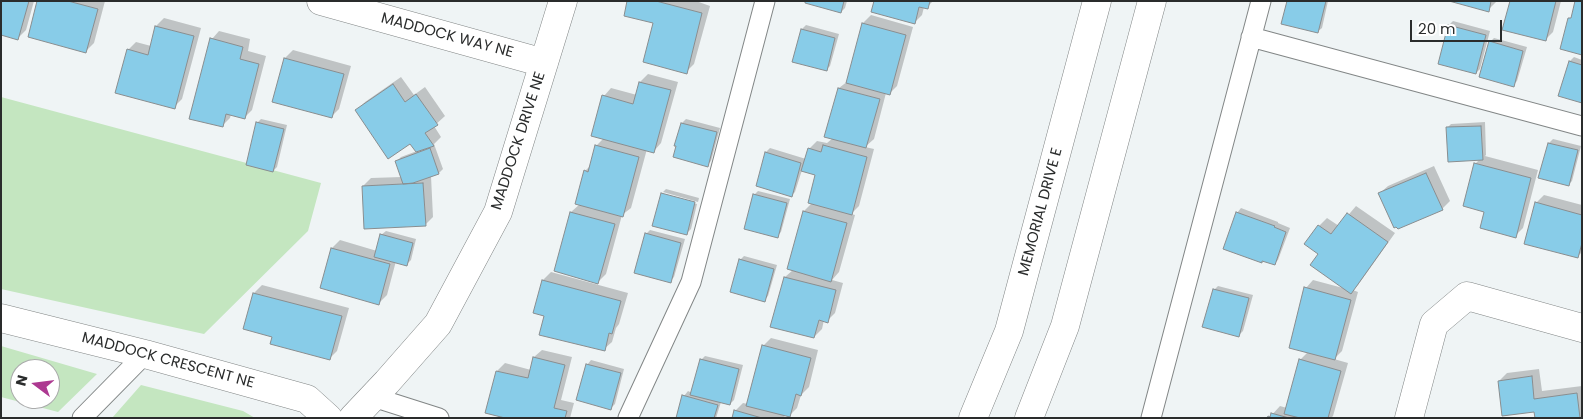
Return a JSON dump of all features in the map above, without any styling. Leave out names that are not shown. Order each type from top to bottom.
[{"type":"street","name":"MADDOCK WAY NE","points":[[321,1],[544,63]]},
{"type":"street","name":"MADDOCK DRIVE NE","points":[[354,418],[438,324],[498,212],[562,1]]},
{"type":"street","name":"MEMORIAL DRIVE E","points":[[972,418],[1009,331],[1097,1]]},
{"type":"street","points":[[1029,418],[1065,326],[1152,1]]},
{"type":"street","points":[[1409,418],[1434,324],[1467,296],[1582,328]]},
{"type":"street","name":"MADDOCK CRESCENT NE","points":[[1,318],[146,354],[307,399],[328,418]]},
{"type":"lane","points":[[628,418],[691,282],[766,1]]},
{"type":"lane","points":[[1151,418],[1261,1]]},
{"type":"lane","points":[[1252,37],[1582,126]]},
{"type":"lane","points":[[82,418],[146,354]]},
{"type":"lane","points":[[373,397],[439,418]]},
{"type":"green space","points":[[1,97],[321,183],[308,231],[204,334],[1,289]]},
{"type":"green space","points":[[1,346],[46,359],[10,359],[10,399],[1,397]]},
{"type":"green space","points":[[60,363],[97,374],[58,412],[47,409],[60,409]]},
{"type":"green space","points":[[141,385],[243,411],[255,418],[112,418]]},
{"type":"building","points":[[1,1],[29,1],[18,40],[1,35]]},
{"type":"building","points":[[37,1],[68,1],[98,9],[86,53],[28,37]]},
{"type":"building","points":[[627,1],[656,1],[702,13],[687,74],[643,62],[653,23],[624,16]]},
{"type":"building","points":[[805,1],[844,1],[841,13],[805,3]]},
{"type":"building","points":[[874,1],[930,1],[928,9],[919,7],[915,24],[871,12]]},
{"type":"building","points":[[1287,1],[1326,1],[1318,33],[1281,24]]},
{"type":"building","points":[[1449,1],[1491,1],[1489,12]]},
{"type":"building","points":[[1510,1],[1556,1],[1546,41],[1502,30]]},
{"type":"building","points":[[1575,1],[1582,1],[1582,55],[1560,49],[1568,18],[1571,18]]},
{"type":"building","points":[[862,23],[906,35],[890,95],[846,83]]},
{"type":"building","points":[[1448,25],[1486,35],[1476,74],[1438,64]]},
{"type":"building","points":[[155,26],[194,36],[175,109],[115,93],[127,49],[148,55]]},
{"type":"building","points":[[801,29],[835,38],[827,71],[792,62]]},
{"type":"building","points":[[210,38],[243,47],[240,59],[259,64],[245,119],[226,114],[223,127],[189,119]]},
{"type":"building","points":[[1489,41],[1523,51],[1514,87],[1479,77]]},
{"type":"building","points":[[284,58],[344,74],[332,118],[272,102]]},
{"type":"building","points":[[1569,61],[1582,65],[1582,103],[1558,96]]},
{"type":"building","points":[[639,82],[671,90],[654,153],[591,136],[602,95],[633,104]]},
{"type":"building","points":[[393,84],[405,102],[416,94],[438,125],[425,133],[434,146],[416,152],[410,144],[388,159],[355,110]]},
{"type":"building","points":[[838,88],[880,99],[866,148],[824,137]]},
{"type":"building","points":[[256,122],[284,129],[273,172],[246,165]]},
{"type":"building","points":[[681,123],[717,132],[708,167],[673,157],[676,146],[674,146]]},
{"type":"building","points":[[1481,126],[1483,160],[1448,162],[1446,127]]},
{"type":"building","points":[[1548,143],[1578,150],[1569,186],[1538,178]]},
{"type":"building","points":[[595,145],[639,157],[623,217],[575,204],[584,170],[588,172]]},
{"type":"building","points":[[823,145],[867,157],[852,215],[808,203],[815,175],[801,171],[808,148],[821,152]]},
{"type":"building","points":[[430,148],[439,174],[413,183],[403,184],[395,161]]},
{"type":"building","points":[[765,152],[801,163],[792,197],[756,186]]},
{"type":"building","points":[[1474,163],[1531,178],[1516,238],[1480,228],[1484,212],[1463,206]]},
{"type":"building","points":[[1426,173],[1443,210],[1398,229],[1394,228],[1378,193]]},
{"type":"building","points":[[423,183],[426,226],[364,229],[362,186]]},
{"type":"building","points":[[661,193],[695,202],[687,235],[652,226]]},
{"type":"building","points":[[753,194],[787,203],[778,238],[744,229]]},
{"type":"building","points":[[1535,202],[1582,215],[1582,243],[1578,258],[1524,244]]},
{"type":"building","points":[[803,211],[847,223],[831,282],[787,269]]},
{"type":"building","points":[[570,212],[615,224],[598,284],[554,271]]},
{"type":"building","points":[[1236,212],[1286,232],[1275,265],[1262,261],[1262,263],[1223,249]]},
{"type":"building","points":[[1347,213],[1388,242],[1351,294],[1310,265],[1318,254],[1304,244],[1318,225],[1331,234]]},
{"type":"building","points":[[645,233],[681,243],[671,283],[634,273]]},
{"type":"building","points":[[380,234],[413,243],[407,266],[374,257]]},
{"type":"building","points":[[331,248],[390,264],[379,305],[320,288]]},
{"type":"building","points":[[739,259],[774,269],[765,302],[730,292]]},
{"type":"building","points":[[784,277],[836,290],[828,323],[819,320],[814,338],[770,327]]},
{"type":"building","points":[[542,280],[621,301],[612,334],[609,333],[605,351],[539,335],[544,316],[533,313]]},
{"type":"building","points":[[1304,287],[1351,300],[1335,360],[1289,348]]},
{"type":"building","points":[[1213,289],[1249,298],[1239,337],[1202,327]]},
{"type":"building","points":[[253,293],[342,316],[330,360],[270,344],[272,337],[243,329]]},
{"type":"building","points":[[762,345],[811,358],[801,396],[796,394],[790,417],[746,406]]},
{"type":"building","points":[[533,357],[565,365],[554,408],[567,411],[565,418],[505,418],[485,413],[496,371],[528,378]]},
{"type":"building","points":[[700,359],[739,369],[730,405],[690,395]]},
{"type":"building","points":[[1299,359],[1341,371],[1328,418],[1300,418],[1284,414]]},
{"type":"building","points":[[586,364],[621,373],[611,410],[576,400]]},
{"type":"building","points":[[1532,376],[1534,399],[1577,393],[1580,418],[1535,418],[1534,412],[1502,416],[1498,381]]},
{"type":"building","points":[[682,395],[718,405],[714,418],[676,418]]},
{"type":"building","points":[[734,410],[762,418],[732,418]]},
{"type":"building","points":[[1271,413],[1289,418],[1267,418],[1268,416],[1270,417]]}]
